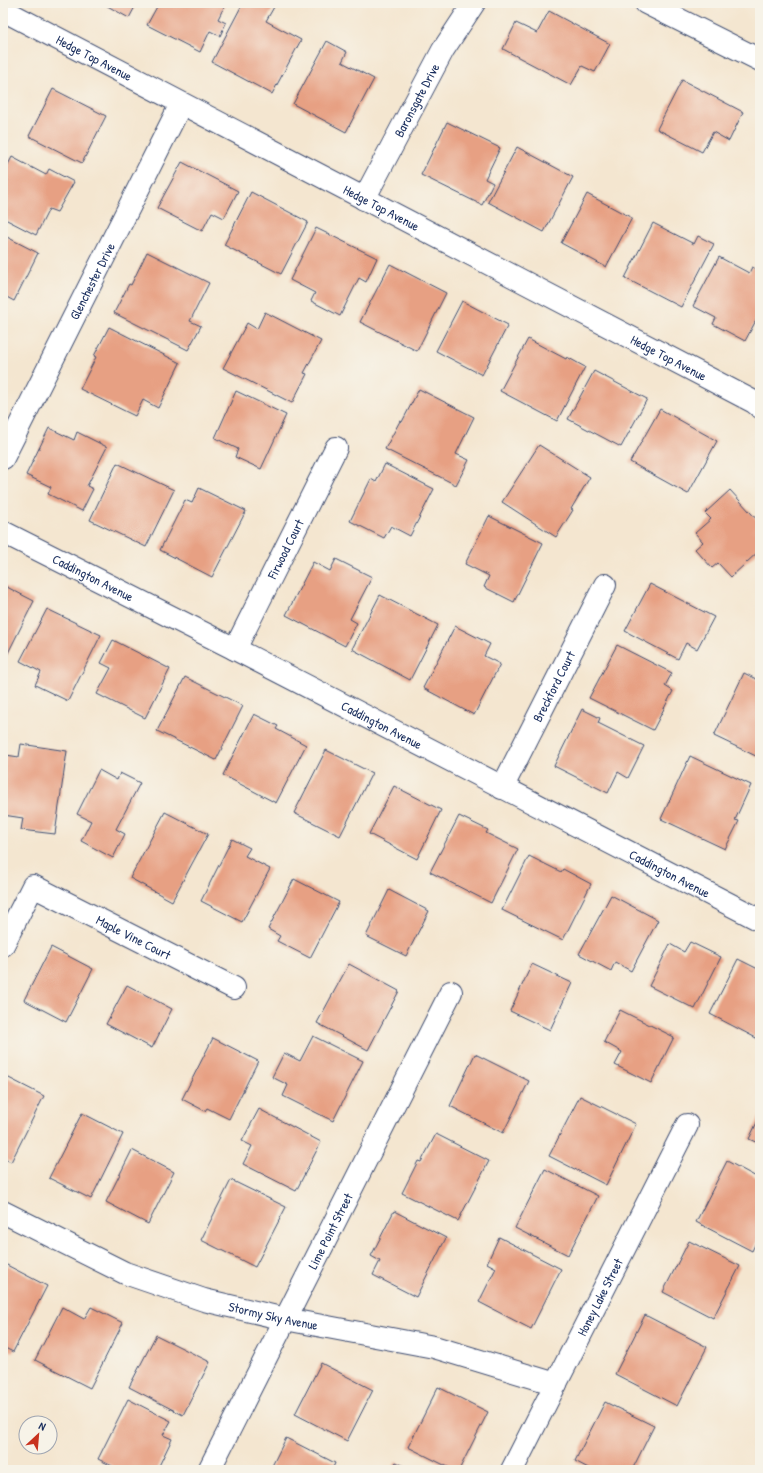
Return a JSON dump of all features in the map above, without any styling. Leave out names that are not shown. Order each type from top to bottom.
[{"type":"street","name":"Baronsgate Drive","points":[[364,199],[443,50],[474,3]]},
{"type":"street","points":[[646,3],[760,60]]},
{"type":"street","name":"Hedge Top Avenue","points":[[3,10],[180,104],[754,402],[760,407]]},
{"type":"street","name":"Glenchester Drive","points":[[3,458],[180,104]]},
{"type":"street","name":"Firwood Court","points":[[235,649],[336,448]]},
{"type":"street","name":"Caddington Avenue","points":[[3,532],[235,649],[760,920]]},
{"type":"street","name":"Breckford Court","points":[[502,788],[605,585]]},
{"type":"street","name":"Maple Vine Court","points":[[3,945],[33,886],[234,988]]},
{"type":"street","name":"Lime Point Street","points":[[208,1470],[451,992]]},
{"type":"street","name":"Honey Lake Street","points":[[512,1470],[687,1125]]},
{"type":"street","name":"Stormy Sky Avenue","points":[[3,1212],[125,1273],[204,1300],[285,1319],[434,1347],[556,1384]]},
{"type":"building","points":[[102,3],[137,3],[129,18]]},
{"type":"building","points":[[159,3],[226,3],[218,19],[226,23],[220,36],[210,31],[200,52],[147,25]]},
{"type":"building","points":[[243,3],[267,3],[274,7],[266,21],[301,40],[272,94],[212,62]]},
{"type":"building","points":[[549,11],[610,44],[595,72],[582,66],[571,85],[503,49],[516,23],[537,33]]},
{"type":"building","points":[[327,41],[347,52],[342,62],[374,79],[346,132],[293,104]]},
{"type":"building","points":[[682,80],[743,112],[729,141],[713,132],[702,152],[657,129]]},
{"type":"building","points":[[53,89],[106,116],[82,163],[29,136]]},
{"type":"building","points":[[447,122],[500,148],[485,179],[493,183],[482,205],[421,175]]},
{"type":"building","points":[[517,147],[573,177],[544,232],[488,202]]},
{"type":"building","points":[[12,157],[46,175],[49,169],[74,182],[57,212],[49,209],[36,235],[3,218],[3,190],[8,180],[3,177],[3,174]]},
{"type":"building","points":[[182,162],[238,191],[224,218],[212,212],[202,231],[157,208]]},
{"type":"building","points":[[251,192],[308,222],[281,274],[224,245]]},
{"type":"building","points":[[587,194],[632,218],[606,267],[561,243]]},
{"type":"building","points":[[653,223],[694,244],[698,236],[714,244],[681,307],[625,278]]},
{"type":"building","points":[[316,228],[377,258],[366,282],[359,278],[340,316],[311,301],[315,293],[290,280]]},
{"type":"building","points":[[3,235],[38,253],[14,301],[3,295]]},
{"type":"building","points":[[147,252],[209,283],[190,321],[201,326],[188,350],[114,313],[129,284],[131,285]]},
{"type":"building","points":[[719,257],[749,273],[752,267],[760,271],[760,313],[745,341],[713,324],[716,318],[693,306]]},
{"type":"building","points":[[390,264],[446,293],[417,351],[360,322]]},
{"type":"building","points":[[462,301],[508,325],[482,375],[436,351]]},
{"type":"building","points":[[265,312],[321,341],[304,373],[307,374],[292,403],[223,368],[247,323],[257,329]]},
{"type":"building","points":[[109,327],[180,363],[158,408],[143,400],[135,416],[80,389],[96,357],[94,356]]},
{"type":"building","points":[[528,339],[585,367],[557,421],[500,391]]},
{"type":"building","points":[[594,371],[647,399],[621,447],[568,419]]},
{"type":"building","points":[[419,389],[474,417],[456,454],[469,460],[456,485],[385,449],[400,421],[402,422]]},
{"type":"building","points":[[236,391],[286,415],[261,469],[235,457],[238,449],[215,438]]},
{"type":"building","points":[[660,409],[717,441],[688,494],[630,462]]},
{"type":"building","points":[[49,428],[74,440],[77,432],[107,447],[87,486],[93,489],[82,511],[48,494],[51,487],[26,475]]},
{"type":"building","points":[[539,445],[590,477],[571,509],[573,510],[556,537],[502,502]]},
{"type":"building","points":[[117,463],[174,490],[146,547],[90,520]]},
{"type":"building","points":[[385,464],[434,489],[410,536],[391,526],[384,538],[350,521],[371,479],[376,482]]},
{"type":"building","points":[[199,488],[246,511],[212,577],[160,550],[185,500],[192,503]]},
{"type":"building","points":[[730,490],[760,523],[760,550],[731,577],[718,563],[712,568],[695,549],[703,542],[695,533],[711,519],[705,513]]},
{"type":"building","points":[[489,516],[543,543],[514,602],[484,587],[489,576],[465,564]]},
{"type":"building","points":[[336,559],[372,577],[350,619],[357,623],[345,646],[286,615],[313,562],[330,571]]},
{"type":"building","points":[[650,584],[714,617],[697,649],[686,643],[678,659],[625,631]]},
{"type":"building","points":[[3,585],[34,601],[3,663]]},
{"type":"building","points":[[380,595],[438,625],[410,680],[352,649]]},
{"type":"building","points":[[47,609],[101,635],[68,701],[35,685],[41,672],[20,661]]},
{"type":"building","points":[[455,626],[490,644],[484,656],[500,664],[474,715],[423,688]]},
{"type":"building","points":[[113,640],[170,669],[145,718],[97,694],[111,668],[101,663]]},
{"type":"building","points":[[617,645],[672,673],[665,686],[673,691],[653,730],[589,698]]},
{"type":"building","points":[[744,673],[760,681],[760,758],[714,736]]},
{"type":"building","points":[[185,677],[243,706],[216,760],[157,731]]},
{"type":"building","points":[[582,709],[600,718],[598,723],[644,746],[628,778],[618,772],[608,793],[554,766]]},
{"type":"building","points":[[254,714],[278,726],[276,729],[306,745],[276,803],[223,775]]},
{"type":"building","points":[[21,744],[67,751],[55,834],[21,830],[23,818],[3,815],[3,774],[6,755],[19,757]]},
{"type":"building","points":[[326,750],[372,773],[340,836],[294,813]]},
{"type":"building","points":[[690,756],[751,785],[735,820],[739,821],[725,849],[661,819]]},
{"type":"building","points":[[99,770],[117,780],[120,773],[140,783],[116,829],[125,834],[113,858],[81,841],[91,821],[77,814]]},
{"type":"building","points":[[394,786],[441,810],[417,859],[369,834]]},
{"type":"building","points":[[165,812],[208,834],[172,901],[130,878]]},
{"type":"building","points":[[459,816],[488,830],[486,833],[518,849],[491,903],[430,872]]},
{"type":"building","points":[[232,839],[250,848],[245,856],[270,869],[242,922],[201,901]]},
{"type":"building","points":[[529,856],[561,872],[563,869],[591,884],[563,940],[502,910]]},
{"type":"building","points":[[294,879],[339,902],[310,958],[277,941],[280,936],[268,929]]},
{"type":"building","points":[[389,890],[429,911],[406,956],[366,936]]},
{"type":"building","points":[[611,895],[658,920],[631,971],[615,962],[611,971],[579,954]]},
{"type":"building","points":[[690,942],[721,957],[695,1009],[649,986],[670,944],[684,952]]},
{"type":"building","points":[[51,947],[93,969],[66,1022],[24,1000]]},
{"type":"building","points":[[738,959],[760,970],[760,1040],[710,1014]]},
{"type":"building","points":[[349,964],[399,991],[368,1050],[317,1023]]},
{"type":"building","points":[[532,964],[572,983],[550,1030],[510,1011]]},
{"type":"building","points":[[127,985],[172,1009],[152,1048],[106,1024]]},
{"type":"building","points":[[620,1010],[674,1037],[651,1083],[615,1065],[622,1052],[604,1042]]},
{"type":"building","points":[[313,1036],[363,1061],[333,1121],[283,1096],[288,1085],[272,1077],[284,1053],[300,1061]]},
{"type":"building","points":[[213,1038],[258,1061],[229,1119],[207,1108],[205,1111],[182,1099]]},
{"type":"building","points":[[475,1054],[529,1081],[503,1133],[450,1106]]},
{"type":"building","points":[[3,1075],[44,1096],[11,1162],[3,1158]]},
{"type":"building","points":[[580,1096],[636,1124],[606,1185],[549,1156]]},
{"type":"building","points":[[259,1109],[321,1142],[296,1191],[243,1164],[252,1146],[242,1141]]},
{"type":"building","points":[[82,1113],[123,1134],[91,1199],[49,1178]]},
{"type":"building","points":[[760,1116],[760,1144],[749,1139]]},
{"type":"building","points":[[436,1134],[489,1161],[458,1221],[402,1193],[418,1161],[421,1162]]},
{"type":"building","points":[[132,1150],[174,1172],[148,1224],[106,1202]]},
{"type":"building","points":[[727,1161],[760,1179],[760,1234],[752,1251],[696,1222]]},
{"type":"building","points":[[545,1169],[598,1196],[568,1255],[515,1228]]},
{"type":"building","points":[[231,1180],[286,1207],[255,1267],[201,1240]]},
{"type":"building","points":[[394,1211],[446,1238],[416,1297],[373,1275],[380,1261],[371,1256]]},
{"type":"building","points":[[499,1237],[561,1269],[531,1329],[479,1302],[496,1268],[487,1263]]},
{"type":"building","points":[[689,1241],[740,1266],[713,1318],[663,1292]]},
{"type":"building","points":[[3,1263],[47,1286],[13,1352],[3,1347]]},
{"type":"building","points":[[62,1307],[84,1319],[91,1307],[123,1323],[90,1388],[35,1360]]},
{"type":"building","points":[[645,1315],[707,1347],[677,1406],[615,1374]]},
{"type":"building","points":[[156,1335],[210,1362],[183,1415],[129,1387]]},
{"type":"building","points":[[321,1363],[373,1390],[347,1441],[295,1414]]},
{"type":"building","points":[[438,1387],[488,1412],[459,1470],[454,1470],[408,1447]]},
{"type":"building","points":[[128,1399],[171,1421],[163,1435],[172,1439],[157,1470],[120,1470],[98,1459]]},
{"type":"building","points":[[605,1402],[654,1426],[632,1470],[592,1470],[575,1461]]},
{"type":"building","points":[[286,1438],[335,1463],[332,1470],[270,1470]]},
{"type":"building","points":[[396,1462],[412,1470],[391,1470]]}]
